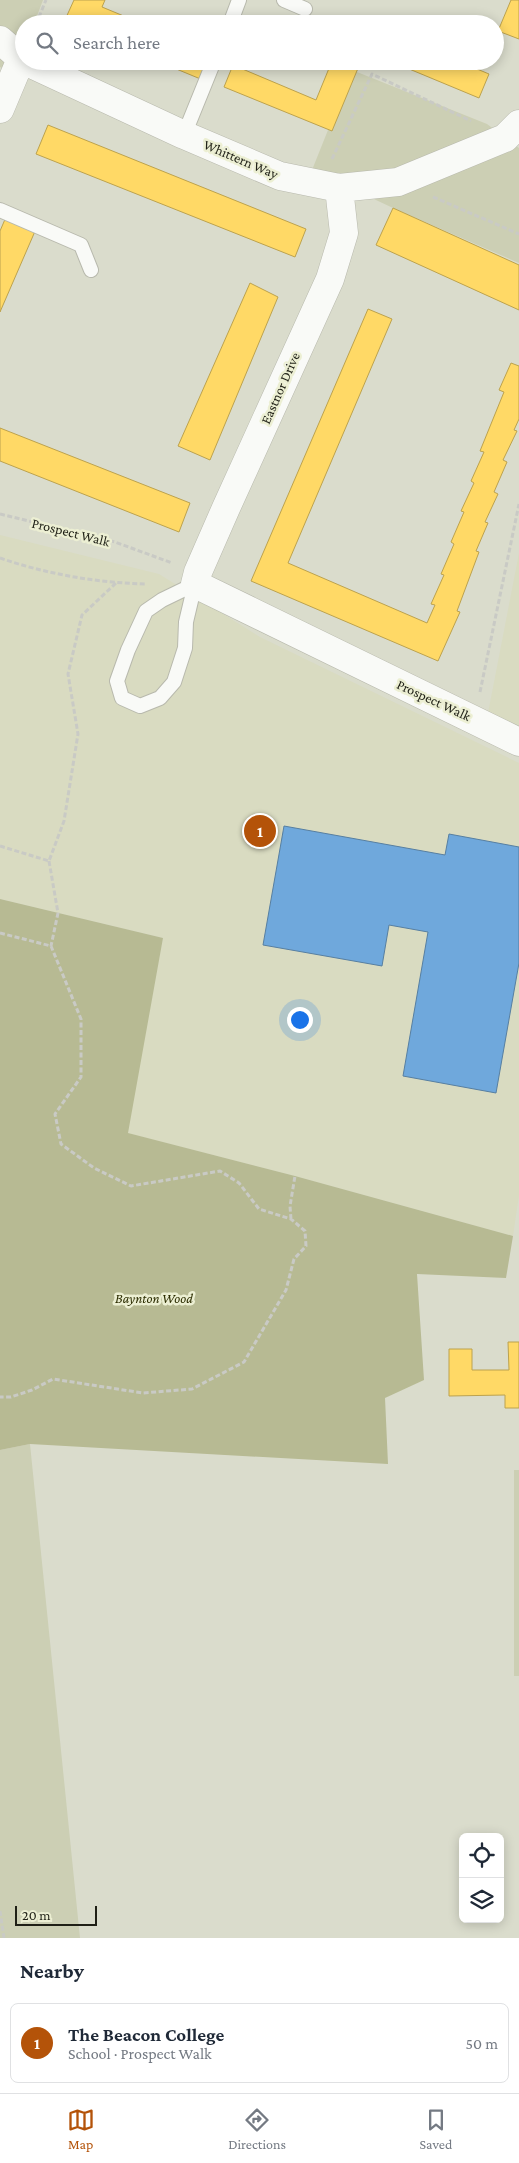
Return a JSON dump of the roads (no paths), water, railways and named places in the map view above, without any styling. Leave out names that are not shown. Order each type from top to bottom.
[{"type":"street","name":"Whittern Way","points":[[0,40],[15,53]]},
{"type":"street","points":[[0,109],[18,70]]},
{"type":"street","name":"Whittern Way","points":[[44,70],[184,135],[280,176],[329,186],[398,182],[512,131]]},
{"type":"street","name":"Eastnor Drive","points":[[197,578],[330,279],[344,233],[329,186]]},
{"type":"street","name":"Prospect Walk","points":[[197,578],[474,722],[519,742]]},
{"type":"lane","points":[[233,15],[239,0]]},
{"type":"lane","points":[[284,0],[305,9]]},
{"type":"lane","points":[[184,135],[210,70]]},
{"type":"lane","points":[[0,210],[80,245],[91,270]]},
{"type":"lane","points":[[197,578],[186,622],[185,648],[174,682],[160,698],[140,706],[122,698],[117,681],[128,650],[146,611],[197,578]]},
{"type":"place","name":"The Beacon College","points":[[260,831]]},
{"type":"park label","name":"Baynton Wood","points":[[154,1298]]}]
